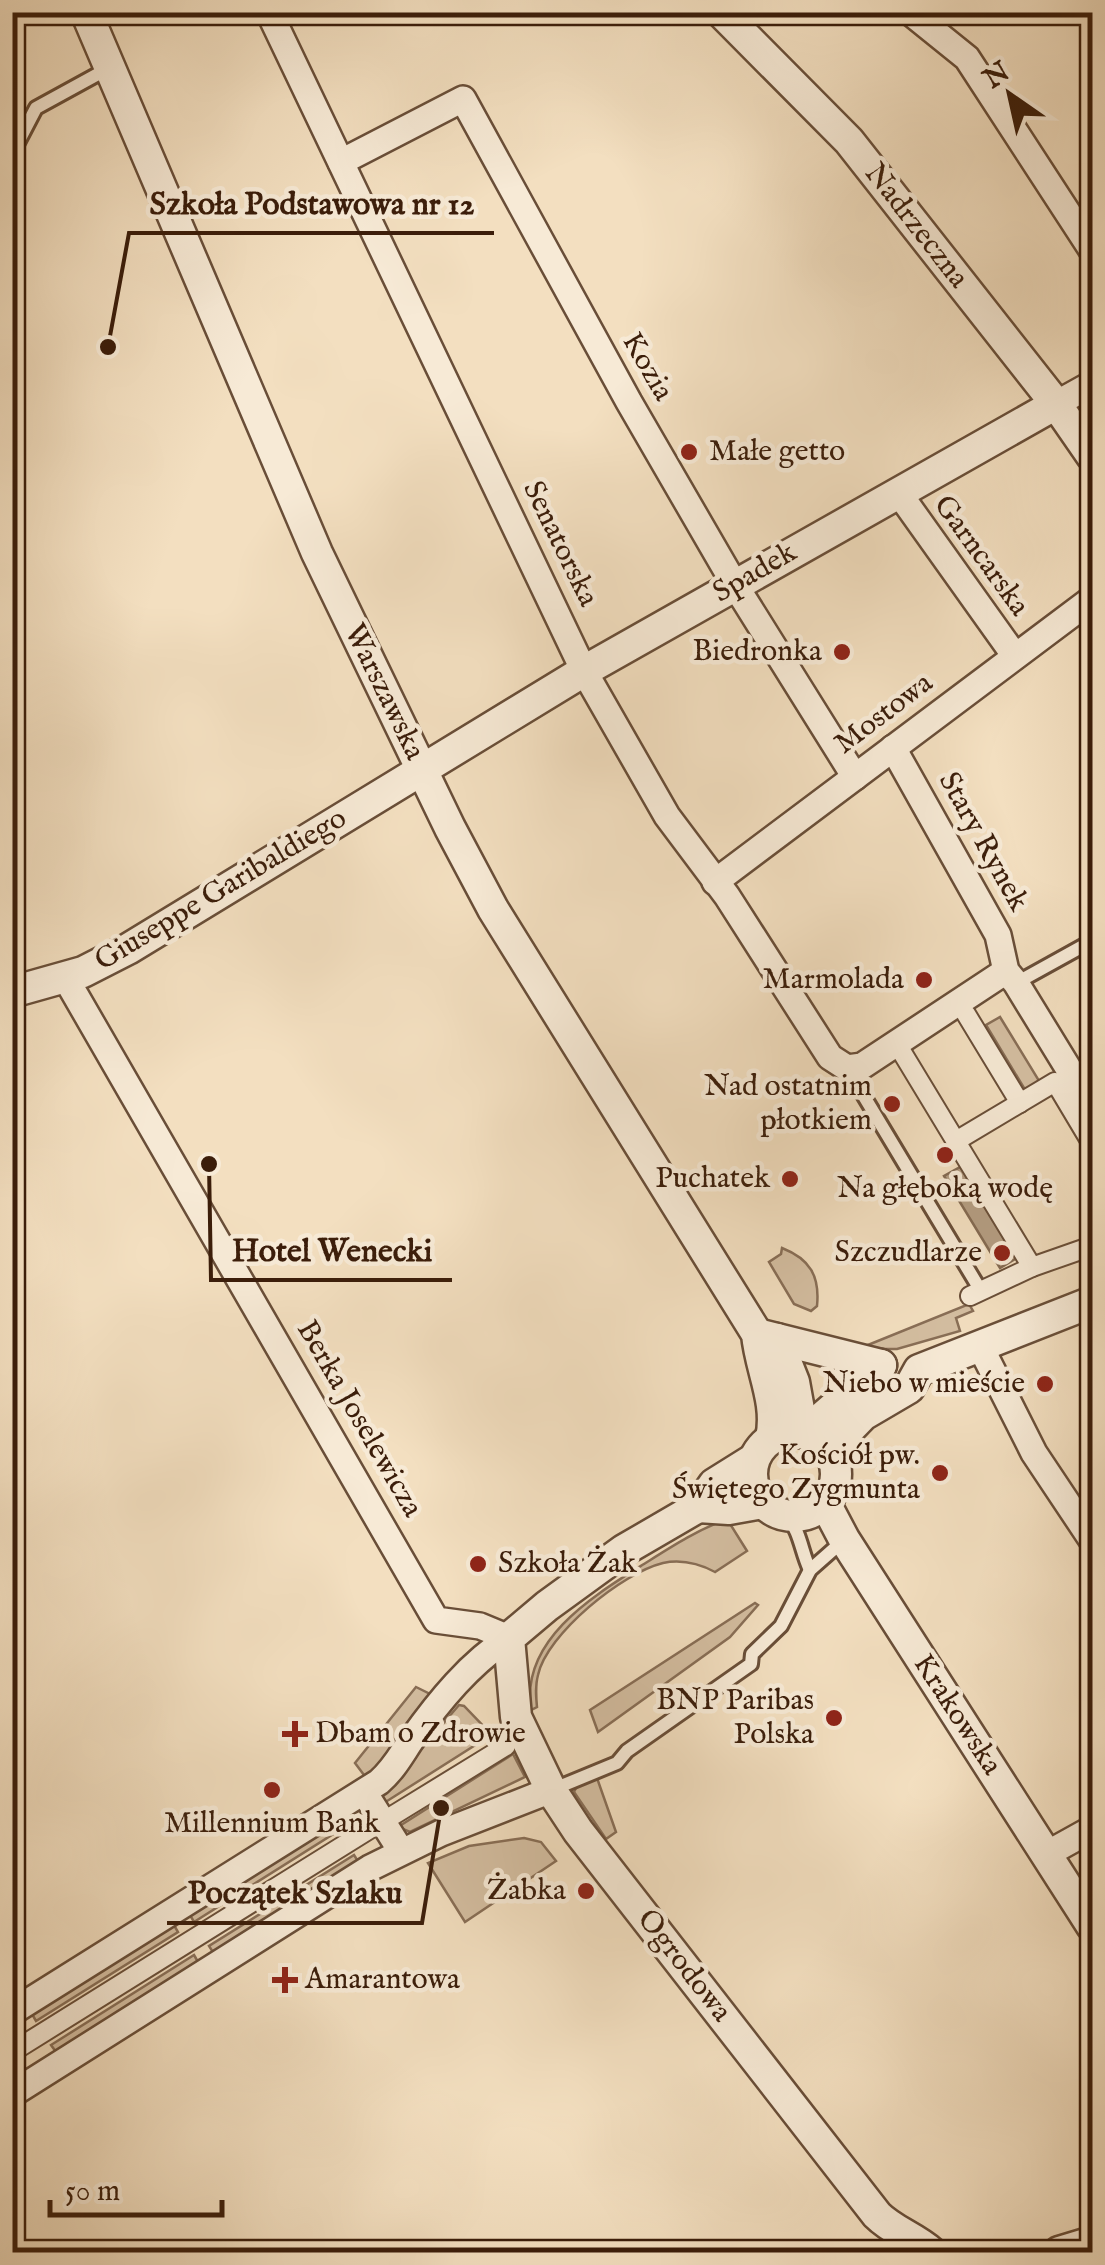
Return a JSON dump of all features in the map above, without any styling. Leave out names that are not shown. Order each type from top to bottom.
[{"type":"street","name":"Warszawska","points":[[86,12],[317,553],[493,909],[767,1336],[794,1382],[812,1439]]},
{"type":"street","name":"Senatorska","points":[[269,12],[584,671],[667,816],[830,1056],[847,1068]]},
{"type":"street","name":"Nadrzeczna","points":[[721,12],[849,141],[1056,404],[1092,456]]},
{"type":"street","points":[[910,12],[967,58],[1092,250]]},
{"type":"street","name":"Kozia","points":[[341,162],[463,99],[572,302],[735,585],[855,777]]},
{"type":"street","name":"Spadek","points":[[422,769],[584,671],[1092,384]]},
{"type":"street","name":"Garncarska","points":[[898,492],[1014,656]]},
{"type":"street","name":"Mostowa","points":[[715,882],[1092,599]]},
{"type":"street","name":"Stary Rynek","points":[[893,748],[998,935],[1011,977],[1092,1107]]},
{"type":"street","name":"Giuseppe Garibaldiego","points":[[12,992],[96,966],[178,921],[422,769]]},
{"type":"street","points":[[847,1068],[862,1066],[1011,977]]},
{"type":"street","name":"Berka Joselewicza","points":[[65,978],[436,1620],[480,1626],[509,1638]]},
{"type":"street","points":[[966,1014],[1020,1103]]},
{"type":"street","points":[[904,1054],[1032,1267]]},
{"type":"street","points":[[956,1141],[1055,1082],[1092,1144]]},
{"type":"street","points":[[975,1293],[1092,1246]]},
{"type":"street","points":[[812,1439],[909,1388],[919,1370],[1092,1302]]},
{"type":"street","name":"Warszawska","points":[[763,1448],[774,1408],[760,1362],[767,1336]]},
{"type":"street","points":[[767,1336],[881,1365],[900,1360],[919,1370]]},
{"type":"street","points":[[980,1346],[1034,1452],[1083,1509],[1092,1540]]},
{"type":"street","points":[[812,1439],[849,1394],[873,1380],[881,1365]]},
{"type":"street","points":[[12,2012],[364,1792],[393,1770],[473,1664],[624,1550],[698,1506],[714,1484],[763,1448],[792,1432],[812,1439],[836,1478],[825,1503],[814,1512],[698,1506]]},
{"type":"street","points":[[763,1448],[752,1482],[775,1510]]},
{"type":"street","name":"Krakowska","points":[[825,1503],[844,1540],[1092,1926]]},
{"type":"street","name":"Ogrodowa","points":[[509,1638],[516,1717],[551,1790],[578,1831],[876,2215],[930,2252]]},
{"type":"street","points":[[392,1816],[506,1746]]},
{"type":"street","points":[[12,2094],[401,1851],[551,1790]]},
{"type":"street","points":[[364,1792],[401,1851]]},
{"type":"street","points":[[12,2052],[373,1828]]},
{"type":"street","points":[[1047,1854],[1092,1829]]},
{"type":"street","points":[[1059,2252],[1092,2242]]},
{"type":"lane","points":[[12,154],[36,108],[48,98],[111,67]]},
{"type":"lane","points":[[1011,977],[1092,941]]},
{"type":"lane","points":[[847,1068],[975,1293]]},
{"type":"lane","points":[[775,1510],[798,1529],[810,1570]]},
{"type":"lane","points":[[551,1790],[617,1763],[627,1751],[752,1664],[752,1654],[781,1626],[810,1570],[844,1540]]},
{"type":"shaded area","points":[[1000,1017],[1041,1084],[1027,1093],[986,1025]]},
{"type":"shaded area","points":[[962,1166],[1017,1258],[1000,1268],[944,1176]]},
{"type":"shaded area","points":[[782,1248],[800,1257],[815,1277],[817,1306],[811,1311],[794,1304],[769,1262],[781,1254]]},
{"type":"shaded area","points":[[969,1304],[973,1311],[956,1318],[960,1331],[897,1349],[858,1349]]},
{"type":"shaded area","points":[[727,1519],[747,1551],[715,1572],[690,1563],[663,1563],[608,1592],[571,1624],[544,1659],[536,1683],[537,1707],[531,1710],[531,1685],[537,1662],[564,1623],[624,1577],[684,1539]]},
{"type":"shaded area","points":[[755,1603],[758,1605],[730,1637],[598,1732],[590,1710]]},
{"type":"shaded area","points":[[416,1687],[430,1694],[401,1731],[389,1759],[367,1779],[355,1763]]},
{"type":"shaded area","points":[[459,1705],[489,1732],[488,1737],[384,1803],[381,1796]]},
{"type":"shaded area","points":[[513,1754],[525,1777],[410,1832],[398,1827]]},
{"type":"shaded area","points":[[597,1778],[616,1832],[606,1839],[574,1792],[577,1786]]},
{"type":"shaded area","points":[[331,1820],[338,1831],[194,1922],[187,1910]]},
{"type":"shaded area","points":[[524,1838],[541,1842],[556,1861],[465,1922],[428,1863],[469,1846]]},
{"type":"shaded area","points":[[354,1855],[361,1866],[216,1957],[209,1946]]},
{"type":"shaded area","points":[[171,1920],[178,1932],[36,2021],[29,2009]]},
{"type":"shaded area","points":[[194,1955],[201,1967],[59,2056],[51,2045]]},
{"type":"place","name":"Szkoła Podstawowa nr 12","points":[[108,347]]},
{"type":"place","name":"Małe getto","points":[[689,452]]},
{"type":"place","name":"Biedronka","points":[[842,652]]},
{"type":"place","name":"Marmolada","points":[[924,980]]},
{"type":"place","name":"Nad ostatnim płotkiem","points":[[892,1104]]},
{"type":"place","name":"Na głęboką wodę","points":[[945,1155]]},
{"type":"place","name":"Hotel Wenecki","points":[[209,1164]]},
{"type":"place","name":"Puchatek","points":[[790,1179]]},
{"type":"place","name":"Szczudlarze","points":[[1002,1253]]},
{"type":"place","name":"Niebo w mieście","points":[[1045,1384]]},
{"type":"place","name":"Kościół pw. Świętego Zygmunta","points":[[940,1473]]},
{"type":"place","name":"Szkoła Żak","points":[[478,1564]]},
{"type":"place","name":"BNP Paribas Polska","points":[[834,1718]]},
{"type":"place","name":"Dbam o Zdrowie","points":[[295,1734]]},
{"type":"place","name":"Millennium Bank","points":[[272,1790]]},
{"type":"place","name":"Początek Szlaku","points":[[441,1808]]},
{"type":"place","name":"Żabka","points":[[586,1891]]},
{"type":"place","name":"Amarantowa","points":[[285,1980]]}]
